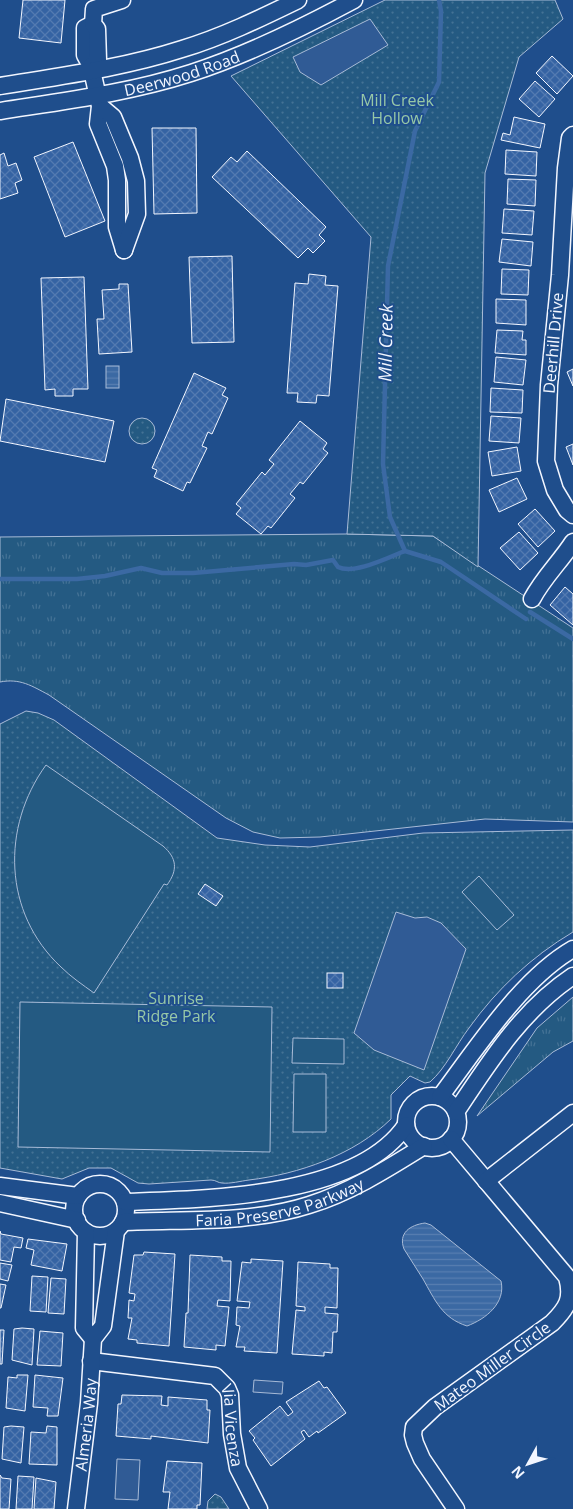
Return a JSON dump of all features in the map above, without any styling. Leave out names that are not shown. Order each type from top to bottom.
[{"type":"street","points":[[99,101],[113,117],[130,158],[136,181],[137,214],[124,250],[117,226],[117,180],[115,166],[98,124],[99,101],[91,69],[98,60],[96,29],[93,24],[94,9],[122,0]]},
{"type":"street","name":"Deerwood Road","points":[[0,86],[183,49],[261,18],[298,0]]},
{"type":"street","name":"Deerwood Road","points":[[0,111],[99,101],[190,73],[272,41],[354,0]]},
{"type":"street","name":"Deerhill Drive","points":[[573,134],[570,138],[566,168],[566,275],[548,385],[546,462],[555,490],[573,516]]},
{"type":"street","points":[[532,598],[539,584],[561,561],[573,542]]},
{"type":"street","points":[[440,1097],[513,1001],[543,971],[573,949]]},
{"type":"street","points":[[456,1112],[507,1038],[525,1016],[559,985],[573,976]]},
{"type":"street","points":[[428,1096],[440,1097],[452,1105],[456,1112],[457,1126],[451,1139],[439,1147],[424,1146],[412,1138],[406,1125],[409,1110],[417,1100],[428,1096]]},
{"type":"street","points":[[486,1181],[573,1113]]},
{"type":"street","name":"Faria Preserve Parkway","points":[[125,1202],[198,1198],[273,1190],[308,1183],[342,1172],[372,1156],[397,1139],[406,1125]]},
{"type":"street","name":"Mateo Miller Circle","points":[[451,1139],[568,1277],[572,1298],[567,1308],[552,1323],[435,1407],[414,1428],[412,1435],[422,1459],[456,1509]]},
{"type":"street","name":"Faria Preserve Parkway","points":[[119,1226],[271,1214],[308,1206],[372,1179],[424,1146]]},
{"type":"street","points":[[0,1203],[82,1226],[101,1236],[119,1226],[126,1211],[125,1202],[115,1189],[99,1184],[91,1186],[78,1196],[75,1204],[82,1226]]},
{"type":"street","points":[[0,1186],[78,1196]]},
{"type":"street","name":"Almeria Way","points":[[82,1226],[84,1328],[93,1339]]},
{"type":"street","name":"Almeria Way","points":[[76,1509],[89,1403],[93,1339],[103,1326],[119,1226]]},
{"type":"street","name":"Via Vicenza","points":[[91,1361],[215,1376],[227,1388],[230,1395],[232,1434],[238,1468],[259,1509]]},
{"type":"green space","name":"Mill Creek Hollow","points":[[385,0],[555,0],[563,19],[519,57],[485,173],[478,567],[433,536],[347,534],[371,237],[231,76]]},
{"type":"green space","points":[[142,418],[151,422],[155,431],[151,440],[142,444],[133,440],[129,431],[133,422]]},
{"type":"green space","points":[[347,534],[433,536],[573,628],[573,822],[485,819],[320,837],[280,838],[253,832],[226,818],[49,695],[20,682],[0,682],[0,537]]},
{"type":"green space","name":"Sunrise Ridge Park","points":[[26,711],[38,713],[54,720],[217,838],[265,845],[310,847],[423,833],[573,830],[573,932],[529,963],[503,987],[480,1014],[441,1070],[430,1082],[425,1083],[410,1076],[391,1095],[391,1119],[360,1143],[325,1161],[287,1173],[232,1183],[221,1183],[211,1180],[138,1183],[111,1168],[89,1168],[62,1179],[0,1168],[0,724]]},
{"type":"green space","points":[[46,765],[163,846],[171,855],[174,864],[171,880],[167,885],[164,884],[94,993],[65,971],[42,945],[28,921],[19,896],[15,869],[16,842],[21,815],[31,789]]},
{"type":"green space","points":[[479,876],[514,915],[497,930],[462,892]]},
{"type":"green space","points":[[573,997],[573,1041],[553,1052],[477,1116],[537,1028]]},
{"type":"green space","points":[[20,1002],[272,1007],[270,1152],[18,1147]]},
{"type":"green space","points":[[293,1038],[344,1039],[344,1064],[292,1063]]},
{"type":"green space","points":[[294,1074],[326,1074],[326,1132],[293,1132]]},
{"type":"green space","points":[[215,1494],[221,1497],[229,1509],[207,1509],[208,1501]]},
{"type":"shaded area","points":[[370,19],[388,45],[321,85],[300,72],[293,57]]},
{"type":"shaded area","points":[[106,366],[119,366],[119,388],[106,388]]},
{"type":"shaded area","points":[[396,912],[415,918],[427,917],[441,923],[466,949],[424,1070],[374,1050],[354,1033]]},
{"type":"shaded area","points":[[425,1223],[431,1225],[501,1281],[502,1289],[497,1303],[493,1309],[474,1323],[467,1326],[458,1323],[445,1313],[404,1249],[404,1234],[410,1228]]},
{"type":"shaded area","points":[[254,1380],[283,1382],[282,1394],[253,1392]]},
{"type":"shaded area","points":[[117,1459],[140,1460],[138,1500],[115,1499]]},
{"type":"building","points":[[23,0],[65,0],[61,43],[19,38]]},
{"type":"building","points":[[552,56],[573,76],[557,94],[536,73]]},
{"type":"building","points":[[535,81],[555,99],[539,117],[519,99]]},
{"type":"building","points":[[514,117],[545,124],[540,148],[501,140],[503,133],[510,135]]},
{"type":"building","points":[[152,128],[196,128],[197,213],[154,214]]},
{"type":"building","points":[[73,142],[105,221],[65,237],[34,157]]},
{"type":"building","points":[[506,150],[537,152],[536,176],[505,174]]},
{"type":"building","points":[[247,151],[326,227],[319,235],[325,241],[313,253],[308,248],[298,258],[212,177],[231,157],[237,162]]},
{"type":"building","points":[[4,153],[8,166],[16,163],[22,180],[15,183],[18,193],[0,199],[0,155]]},
{"type":"building","points":[[508,179],[536,180],[535,206],[507,204]]},
{"type":"building","points":[[504,209],[534,211],[532,235],[502,233]]},
{"type":"building","points":[[502,239],[533,242],[531,266],[499,262]]},
{"type":"building","points":[[232,256],[234,342],[192,343],[189,257]]},
{"type":"building","points":[[502,269],[529,270],[528,295],[501,294]]},
{"type":"building","points":[[309,274],[326,276],[325,285],[338,286],[329,396],[317,395],[316,403],[297,402],[298,393],[287,393],[295,283],[308,284]]},
{"type":"building","points":[[84,277],[88,389],[73,389],[73,396],[55,396],[55,389],[45,390],[41,278]]},
{"type":"building","points":[[119,284],[128,284],[132,352],[99,354],[97,319],[104,319],[102,290],[119,289]]},
{"type":"building","points":[[496,299],[526,300],[526,325],[496,323]]},
{"type":"building","points":[[497,330],[523,331],[522,340],[526,340],[526,355],[495,353]]},
{"type":"building","points":[[496,357],[526,360],[523,385],[494,382]]},
{"type":"building","points":[[573,369],[573,386],[567,372]]},
{"type":"building","points":[[194,373],[226,388],[222,395],[228,398],[212,434],[208,432],[202,446],[207,448],[190,483],[187,482],[183,491],[154,477],[157,470],[152,468]]},
{"type":"building","points":[[491,388],[523,390],[522,413],[490,412]]},
{"type":"building","points":[[6,399],[114,421],[105,462],[0,441]]},
{"type":"building","points":[[491,416],[521,418],[519,443],[489,441]]},
{"type":"building","points":[[300,421],[327,443],[323,449],[328,453],[303,484],[300,482],[290,494],[295,498],[271,528],[268,526],[261,534],[236,514],[241,508],[236,504],[262,472],[265,475],[274,464],[269,460]]},
{"type":"building","points":[[573,444],[573,465],[566,447]]},
{"type":"building","points":[[517,447],[521,471],[492,476],[488,452]]},
{"type":"building","points":[[517,478],[527,499],[499,512],[489,490]]},
{"type":"building","points":[[535,509],[555,531],[538,547],[518,524]]},
{"type":"building","points":[[519,532],[538,553],[520,570],[500,548]]},
{"type":"building","points":[[565,587],[573,594],[573,625],[550,605]]},
{"type":"building","points":[[205,884],[223,896],[216,906],[198,894]]},
{"type":"building","points":[[327,973],[343,973],[343,988],[327,988]]},
{"type":"building","points":[[0,1231],[1,1234],[23,1238],[21,1248],[14,1247],[11,1262],[0,1260]]},
{"type":"building","points":[[28,1239],[67,1244],[62,1271],[31,1265],[34,1250],[26,1248]]},
{"type":"building","points":[[144,1252],[175,1254],[169,1346],[137,1343],[137,1340],[128,1339],[132,1318],[128,1318],[129,1300],[134,1301],[135,1294],[129,1293],[134,1255],[143,1255]]},
{"type":"building","points":[[190,1255],[222,1257],[222,1261],[231,1261],[230,1301],[218,1300],[217,1306],[229,1307],[225,1346],[216,1345],[216,1350],[184,1347],[186,1313],[188,1313]]},
{"type":"building","points":[[251,1259],[283,1261],[277,1353],[244,1351],[245,1347],[236,1347],[240,1326],[236,1325],[237,1307],[249,1308],[250,1302],[237,1301],[242,1262],[251,1263]]},
{"type":"building","points":[[298,1262],[330,1264],[330,1268],[338,1268],[337,1308],[325,1307],[325,1313],[338,1314],[337,1332],[333,1332],[332,1353],[324,1352],[324,1356],[292,1354],[296,1310],[305,1311],[305,1307],[296,1306]]},
{"type":"building","points":[[0,1263],[12,1265],[8,1281],[0,1279]]},
{"type":"building","points":[[32,1276],[48,1277],[46,1312],[30,1311]]},
{"type":"building","points":[[51,1278],[66,1279],[64,1314],[48,1313]]},
{"type":"building","points":[[0,1284],[6,1285],[1,1308],[0,1308]]},
{"type":"building","points":[[14,1329],[34,1329],[32,1365],[12,1360]]},
{"type":"building","points":[[0,1330],[4,1330],[2,1364],[0,1364]]},
{"type":"building","points":[[40,1331],[63,1333],[61,1366],[37,1365]]},
{"type":"building","points":[[17,1375],[28,1375],[25,1411],[6,1408],[8,1377],[17,1378]]},
{"type":"building","points":[[35,1375],[63,1378],[58,1416],[47,1416],[48,1408],[33,1407]]},
{"type":"building","points":[[319,1381],[324,1388],[327,1387],[346,1413],[318,1433],[317,1431],[309,1437],[304,1430],[301,1432],[305,1439],[271,1466],[249,1431],[280,1406],[288,1416],[293,1412],[286,1402]]},
{"type":"building","points":[[122,1395],[162,1396],[161,1405],[168,1406],[168,1397],[207,1400],[207,1410],[210,1410],[208,1443],[151,1436],[151,1439],[116,1436],[118,1404],[121,1404]]},
{"type":"building","points":[[47,1426],[57,1427],[57,1465],[29,1464],[31,1432],[46,1433]]},
{"type":"building","points":[[4,1427],[24,1427],[21,1463],[2,1459]]},
{"type":"building","points":[[167,1461],[202,1463],[200,1505],[197,1505],[197,1509],[168,1509],[170,1492],[163,1492]]},
{"type":"building","points":[[0,1475],[2,1478],[11,1479],[9,1509],[0,1509]]},
{"type":"building","points":[[18,1476],[34,1477],[32,1509],[16,1509]]},
{"type":"building","points":[[36,1478],[56,1482],[54,1509],[34,1509]]},
{"type":"waterway","name":"Mill Creek","points":[[439,0],[441,11],[439,82],[415,131],[388,266],[383,464],[390,517],[405,551],[441,562],[526,619]]},
{"type":"waterway","points":[[0,579],[77,579],[105,576],[141,568],[162,573],[193,573],[294,564],[306,565],[333,560],[338,567],[353,569],[405,551]]},
{"type":"waterway","points":[[530,612],[573,639]]}]
